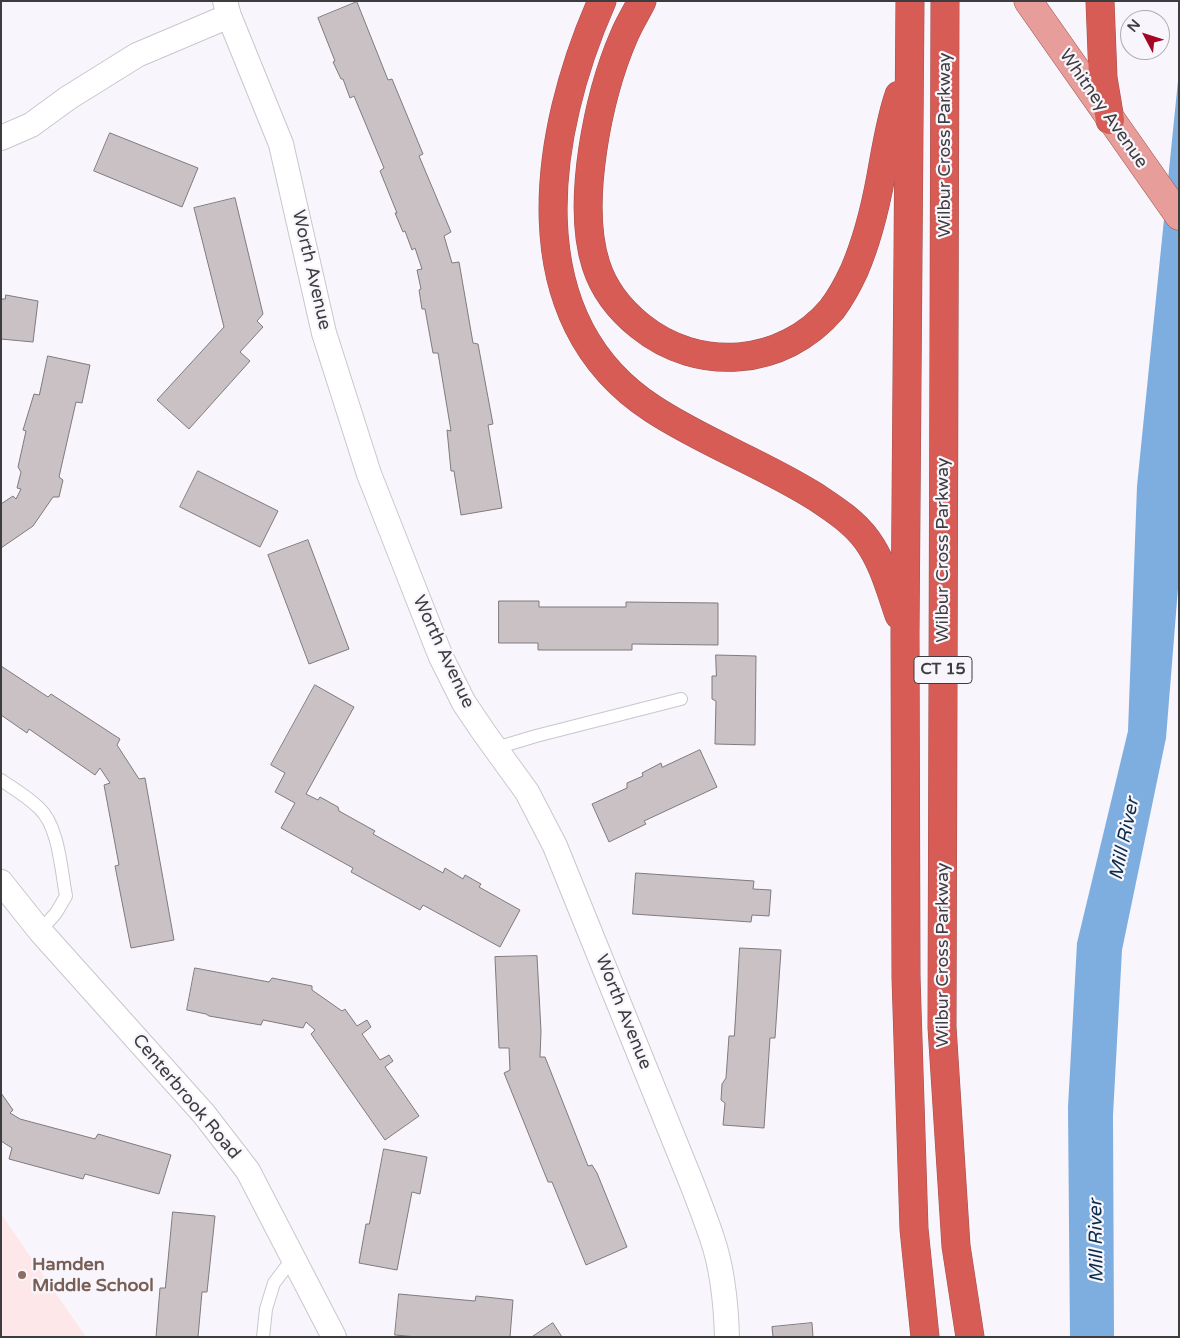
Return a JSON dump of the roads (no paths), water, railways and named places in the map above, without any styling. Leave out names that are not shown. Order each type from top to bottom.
[{"type":"highway","points":[[602,1],[590,28],[574,75],[562,121],[555,162],[553,214],[556,261],[567,300],[575,317],[596,356],[630,391],[652,408],[797,485],[849,520],[866,538],[879,558],[905,633]]},
{"type":"highway","points":[[642,1],[624,37],[609,78],[599,119],[588,208],[591,239],[596,266],[617,304],[650,334],[692,354],[718,358],[741,358],[758,354],[796,339],[815,326],[832,309],[846,288],[874,215],[889,132],[908,70]]},
{"type":"highway","name":"Wilbur Cross Parkway","points":[[910,1],[905,633],[906,977],[914,1229],[925,1337]]},
{"type":"highway","name":"Wilbur Cross Parkway","points":[[945,1],[942,1027],[956,1246],[970,1337]]},
{"type":"highway","points":[[1100,1],[1103,78],[1110,120]]},
{"type":"main road","name":"Whitney Avenue","points":[[1028,1],[1179,216]]},
{"type":"street","points":[[1,138],[31,125],[83,88],[137,55],[227,9]]},
{"type":"street","name":"Worth Avenue","points":[[227,9],[281,144],[324,333],[369,474],[441,657],[464,703],[527,792],[556,846],[713,1239],[722,1274],[727,1337]]},
{"type":"street","name":"Centerbrook Road","points":[[1,882],[40,931],[204,1114],[248,1171],[334,1337]]},
{"type":"lane","points":[[496,748],[681,699]]},
{"type":"lane","points":[[1,780],[40,808],[54,834],[66,896],[56,913],[40,931]]},
{"type":"lane","points":[[263,1337],[266,1309],[274,1283],[293,1258]]},
{"type":"water","name":"Mill River","points":[[1179,71],[1179,576],[1166,738],[1122,950],[1113,1115],[1114,1337],[1070,1337],[1068,1107],[1077,943],[1128,731],[1137,486]]},
{"type":"place","name":"Hamden Middle School","points":[[22,1275]]}]
